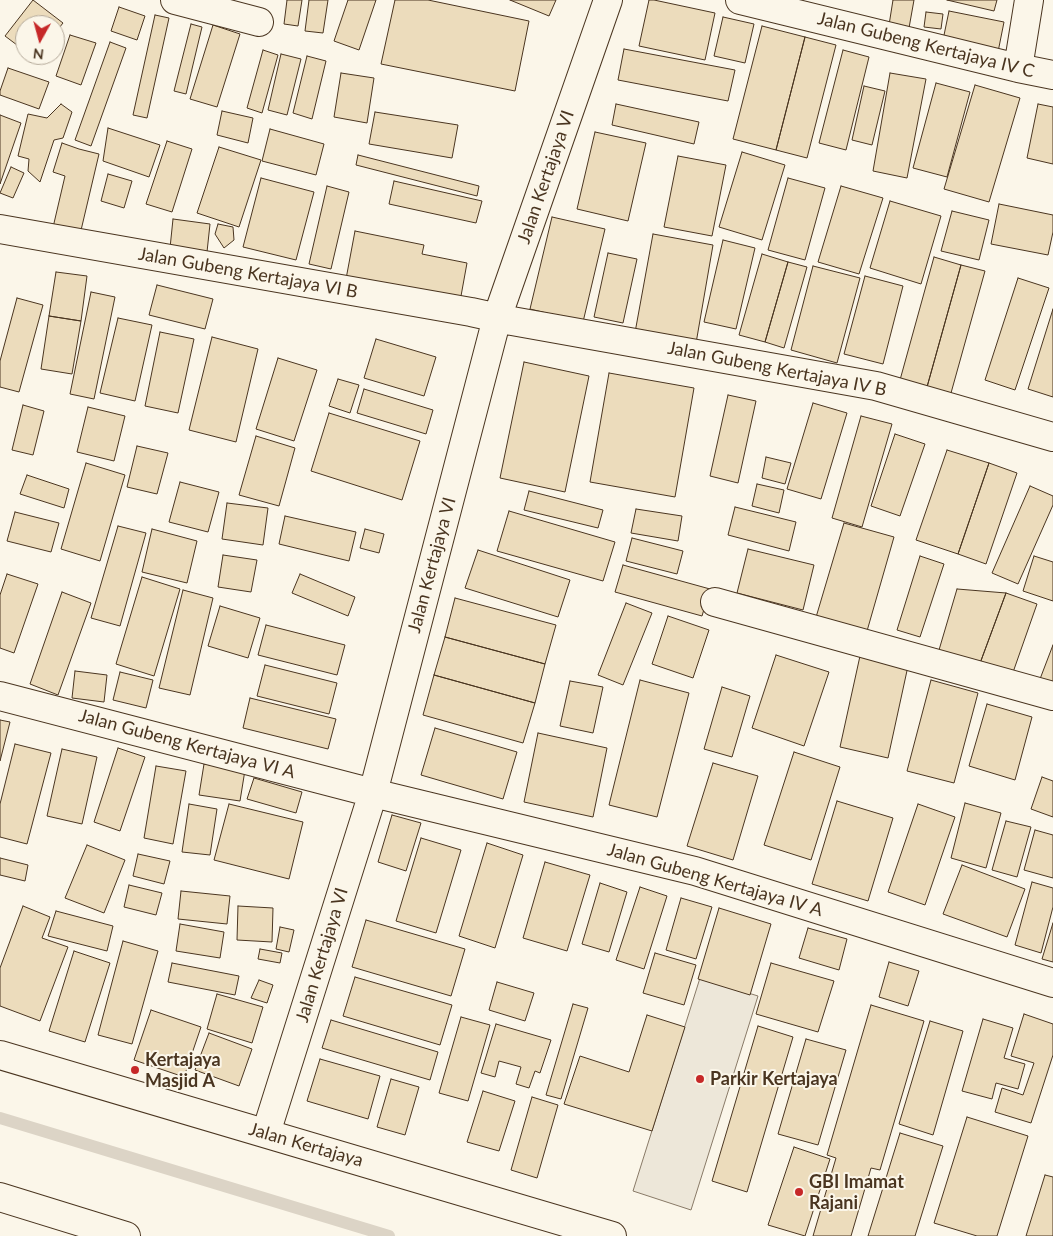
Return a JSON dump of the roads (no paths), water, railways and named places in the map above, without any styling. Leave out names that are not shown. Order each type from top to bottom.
[{"type":"street","points":[[175,0],[259,22]]},
{"type":"street","name":"Jalan Kertajaya VI","points":[[266,1133],[373,793],[496,318],[608,0]]},
{"type":"street","name":"Jalan Gubeng Kertajaya IV C","points":[[740,0],[1053,75]]},
{"type":"street","points":[[1018,68],[1029,0]]},
{"type":"street","name":"Jalan Gubeng Kertajaya VI B","points":[[0,229],[496,318]]},
{"type":"street","name":"Jalan Gubeng Kertajaya IV B","points":[[496,318],[876,386],[1053,437]]},
{"type":"street","points":[[715,602],[1053,696]]},
{"type":"street","name":"Jalan Gubeng Kertajaya VI A","points":[[0,696],[373,793]]},
{"type":"street","name":"Jalan Gubeng Kertajaya IV A","points":[[373,793],[695,871],[1053,983]]},
{"type":"street","name":"Jalan Kertajaya","points":[[0,1055],[266,1133],[590,1233]]},
{"type":"street","points":[[0,1198],[126,1236]]},
{"type":"waterway","points":[[0,1118],[389,1236]]},
{"type":"place","name":"Kertajaya Masjid A","points":[[135,1070]]},
{"type":"place","name":"Parkir Kertajaya","points":[[700,1079]]},
{"type":"place","name":"GBI Imamat Rajani","points":[[799,1192]]}]
